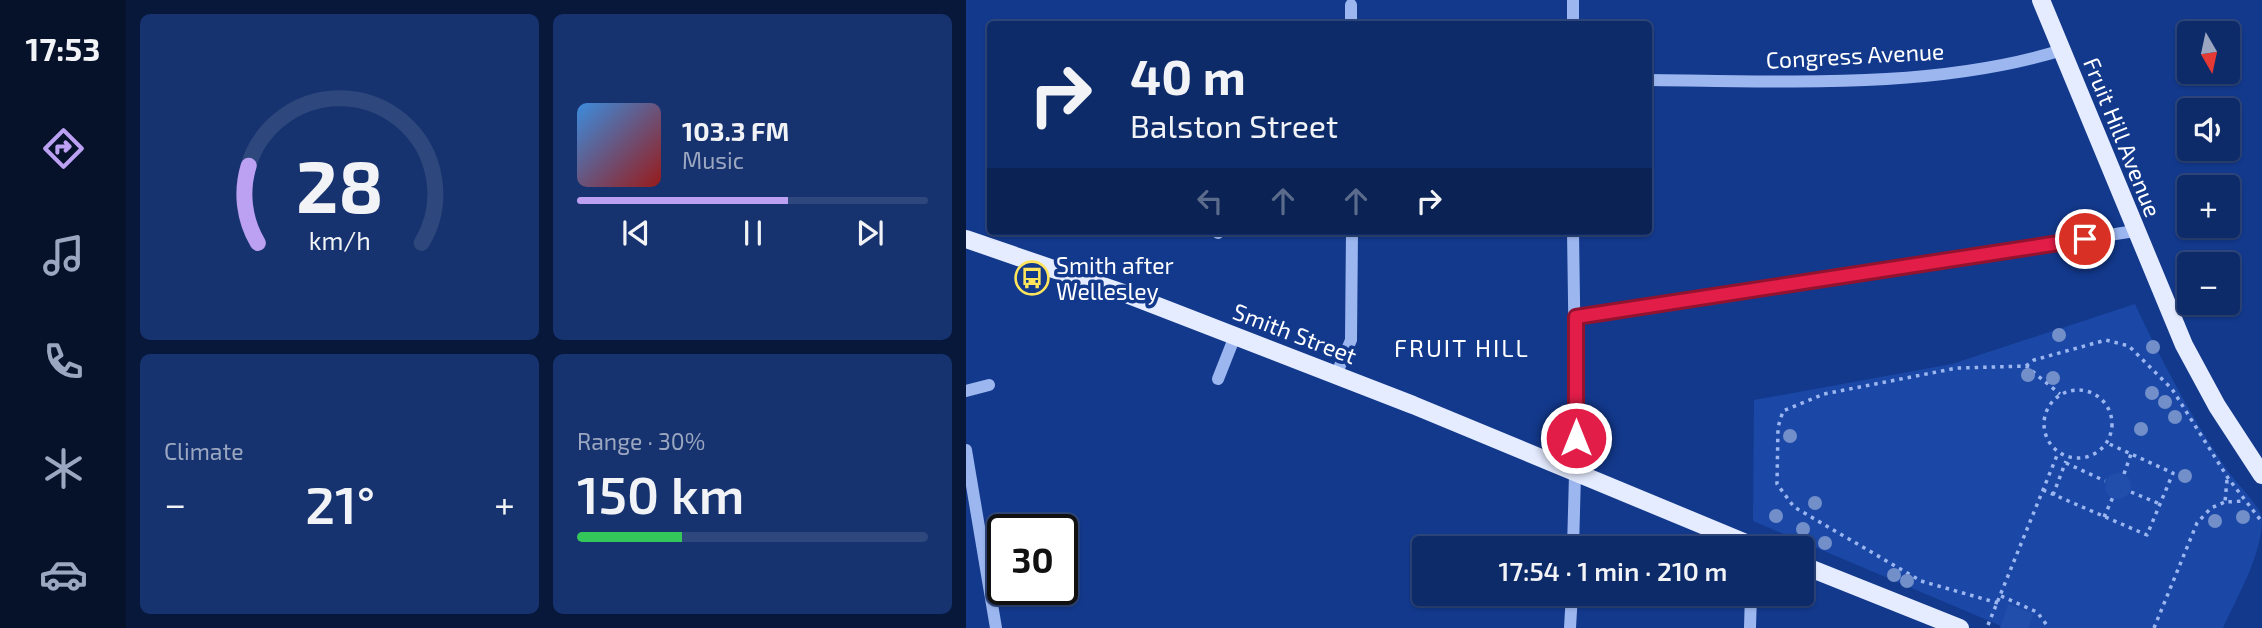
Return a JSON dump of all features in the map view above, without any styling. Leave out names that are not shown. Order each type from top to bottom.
[{"type":"main road","name":"Fruit Hill Avenue","points":[[2041,0],[2184,345],[2217,406],[2262,475]]},
{"type":"main road","name":"Smith Street","points":[[966,239],[1129,295],[1336,375],[1728,536]]},
{"type":"main road","points":[[1814,570],[1960,628]]},
{"type":"street","points":[[1573,0],[1573,21]]},
{"type":"street","points":[[1351,5],[1351,21]]},
{"type":"street","name":"Congress Avenue","points":[[1652,80],[1828,81],[1892,78],[2027,62],[2062,50]]},
{"type":"street","points":[[1576,317],[2135,231]]},
{"type":"street","points":[[1336,375],[1351,340],[1352,235]]},
{"type":"street","points":[[1573,235],[1576,317],[1573,536]]},
{"type":"street","points":[[1218,379],[1235,336]]},
{"type":"street","points":[[966,391],[989,385]]},
{"type":"street","points":[[966,450],[996,628]]},
{"type":"street","points":[[1570,628],[1571,606]]},
{"type":"street","points":[[1750,628],[1751,606]]},
{"type":"path","points":[[1998,603],[1920,581],[1794,507],[1777,484],[1778,427],[1783,411],[1824,394],[1957,368],[2026,366],[2034,360],[2106,340],[2129,346],[2172,388],[2228,478],[2262,522]]},
{"type":"path","points":[[2026,366],[2060,394]]},
{"type":"path","points":[[2067,460],[2090,457],[2107,443],[2112,421],[2102,400],[2082,390],[2060,394],[2050,403],[2044,416],[2046,436],[2058,453],[2067,460],[2105,481]]},
{"type":"path","points":[[2043,490],[2147,535],[2173,473],[2107,443]]},
{"type":"path","points":[[1988,625],[2058,453]]},
{"type":"path","points":[[2124,474],[2131,454]]},
{"type":"path","points":[[2053,495],[2067,460]]},
{"type":"path","points":[[2225,502],[2228,478]]},
{"type":"path","points":[[2131,492],[2160,504]]},
{"type":"path","points":[[2104,517],[2113,497]]},
{"type":"path","points":[[2154,628],[2197,523],[2211,508],[2225,502],[2244,501]]},
{"type":"path","points":[[2001,596],[2037,612],[2049,628]]},
{"type":"shaded area","points":[[2135,304],[2200,427],[2229,472],[2257,507],[2262,519],[2254,561],[2223,628],[2006,628],[1814,547],[1814,536],[1788,536],[1753,521],[1754,400],[1952,364]]},
{"type":"building","points":[[2118,473],[2127,477],[2131,486],[2127,495],[2118,499],[2109,495],[2105,486],[2109,477]]},
{"type":"building","points":[[2008,604],[2034,614],[2028,628],[2000,628]]},
{"type":"place","name":"Smith after Wellesley","points":[[1032,278]]},
{"type":"district","name":"FRUIT HILL","points":[[1462,347]]},
{"type":"route","points":[[1576,438],[1576,317],[2085,239]]}]
